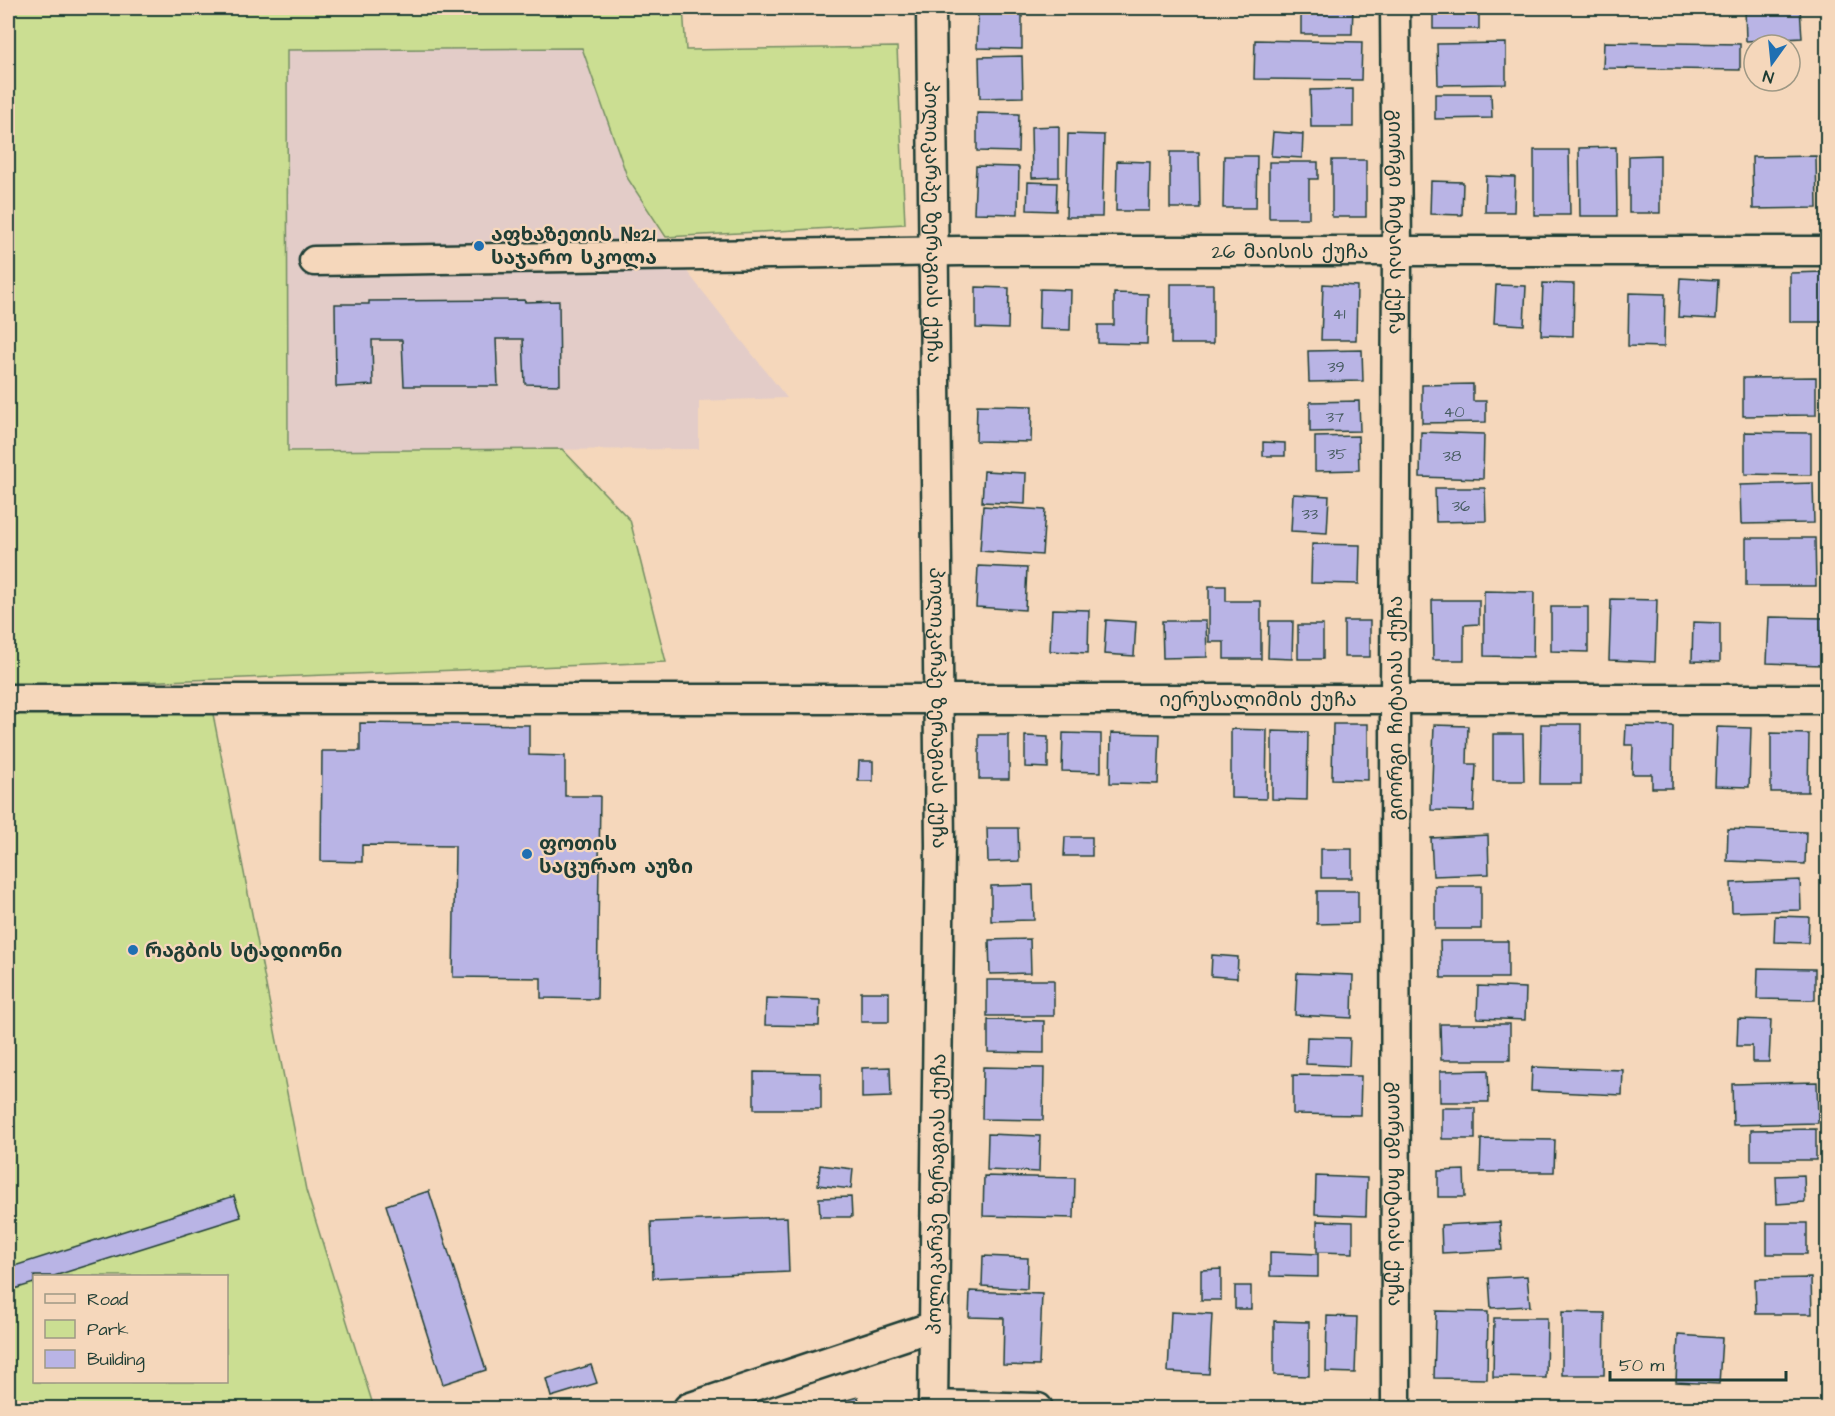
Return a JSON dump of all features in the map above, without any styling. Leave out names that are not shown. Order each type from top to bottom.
[{"type":"street","name":"პოლიკარპე ზერაგიას ქუჩა","points":[[931,8],[940,845],[933,1407]]},
{"type":"street","name":"გიორგი ჩიტაიას ქუჩა","points":[[1395,8],[1397,251],[1396,1408]]},
{"type":"street","name":"26 მაისის ქუჩა","points":[[314,261],[934,251],[1827,251]]},
{"type":"street","name":"იერუსალიმის ქუჩა","points":[[8,699],[1827,699]]},
{"type":"street","points":[[688,1408],[934,1326]]},
{"type":"street","points":[[933,1407],[1038,1408]]},
{"type":"shaded area","name":"აფხაზეთის №21 საჯარო სკოლა","points":[[582,48],[628,179],[681,264],[787,398],[699,401],[699,449],[288,451],[287,50]]},
{"type":"green space","points":[[8,8],[683,8],[686,50],[897,47],[905,224],[666,237],[628,179],[582,48],[287,50],[288,451],[562,449],[630,520],[666,662],[8,687]]},
{"type":"green space","name":"რაგბის სტადიონი","points":[[212,709],[306,1190],[374,1408],[8,1408],[8,710]]},
{"type":"building","points":[[1301,8],[1353,8],[1352,34],[1301,34]]},
{"type":"building","points":[[1433,8],[1479,8],[1479,29],[1433,29]]},
{"type":"building","points":[[1745,8],[1800,8],[1802,33],[1746,33]]},
{"type":"building","points":[[978,9],[1022,9],[1022,49],[977,48]]},
{"type":"building","points":[[1255,40],[1362,42],[1361,80],[1254,79]]},
{"type":"building","points":[[1604,42],[1740,44],[1740,70],[1603,68]]},
{"type":"building","points":[[1506,43],[1506,84],[1438,85],[1437,44]]},
{"type":"building","points":[[1022,56],[1023,97],[980,98],[979,57]]},
{"type":"building","points":[[1353,89],[1353,127],[1311,127],[1310,90]]},
{"type":"building","points":[[1435,94],[1491,94],[1492,118],[1435,119]]},
{"type":"building","points":[[977,113],[1019,114],[1018,152],[977,151]]},
{"type":"building","points":[[1059,126],[1059,177],[1032,178],[1031,127]]},
{"type":"building","points":[[1273,132],[1303,134],[1302,158],[1271,156]]},
{"type":"building","points":[[1068,134],[1104,135],[1102,217],[1066,217]]},
{"type":"building","points":[[1616,147],[1617,216],[1580,216],[1579,148]]},
{"type":"building","points":[[1534,150],[1569,150],[1570,215],[1534,215]]},
{"type":"building","points":[[1170,152],[1199,152],[1200,208],[1170,208]]},
{"type":"building","points":[[1660,155],[1660,213],[1629,213],[1629,156]]},
{"type":"building","points":[[1224,156],[1257,156],[1256,208],[1223,208]]},
{"type":"building","points":[[1816,156],[1817,208],[1753,209],[1752,157]]},
{"type":"building","points":[[1332,160],[1366,160],[1366,217],[1332,217]]},
{"type":"building","points":[[1117,161],[1150,162],[1149,211],[1116,211]]},
{"type":"building","points":[[1269,162],[1318,162],[1318,179],[1309,179],[1309,218],[1269,218]]},
{"type":"building","points":[[976,166],[1019,167],[1018,214],[974,213]]},
{"type":"building","points":[[1486,176],[1515,177],[1514,212],[1485,212]]},
{"type":"building","points":[[1431,181],[1463,182],[1462,215],[1430,214]]},
{"type":"building","points":[[1028,182],[1057,183],[1056,211],[1027,210]]},
{"type":"building","points":[[1824,272],[1824,322],[1790,322],[1790,273]]},
{"type":"building","points":[[1680,278],[1718,280],[1716,319],[1678,317]]},
{"type":"building","points":[[1543,283],[1574,284],[1573,336],[1541,335]]},
{"type":"building","points":[[1171,284],[1213,284],[1213,344],[1171,344]]},
{"type":"building","points":[[1323,284],[1357,286],[1356,340],[1321,340]]},
{"type":"building","points":[[1496,285],[1526,286],[1524,325],[1494,323]]},
{"type":"building","points":[[976,287],[1009,288],[1008,329],[976,328]]},
{"type":"building","points":[[1040,289],[1071,290],[1070,330],[1039,329]]},
{"type":"building","points":[[1114,293],[1148,294],[1147,344],[1098,343],[1098,325],[1114,325]]},
{"type":"building","points":[[1629,293],[1665,294],[1664,347],[1628,346]]},
{"type":"building","points":[[524,300],[525,302],[559,301],[560,385],[525,384],[523,339],[496,339],[498,386],[404,386],[402,340],[372,340],[373,385],[336,387],[335,304],[369,304],[369,301]]},
{"type":"building","points":[[1362,350],[1363,381],[1309,382],[1308,351]]},
{"type":"building","points":[[1816,377],[1816,415],[1743,416],[1743,378]]},
{"type":"building","points":[[1473,384],[1473,401],[1486,401],[1486,422],[1422,423],[1422,385]]},
{"type":"building","points":[[1359,401],[1360,431],[1310,432],[1310,402]]},
{"type":"building","points":[[977,405],[1032,406],[1031,442],[976,441]]},
{"type":"building","points":[[1421,432],[1484,434],[1483,479],[1420,477]]},
{"type":"building","points":[[1745,432],[1811,433],[1811,475],[1745,474]]},
{"type":"building","points":[[1358,436],[1359,470],[1315,471],[1315,437]]},
{"type":"building","points":[[1263,442],[1285,443],[1285,456],[1263,456]]},
{"type":"building","points":[[984,471],[1026,473],[1025,504],[982,502]]},
{"type":"building","points":[[1813,483],[1814,523],[1741,524],[1740,485]]},
{"type":"building","points":[[1435,488],[1485,488],[1486,521],[1436,522]]},
{"type":"building","points":[[1293,494],[1329,496],[1327,533],[1291,531]]},
{"type":"building","points":[[983,506],[1045,510],[1042,555],[980,551]]},
{"type":"building","points":[[1746,538],[1815,538],[1816,586],[1746,586]]},
{"type":"building","points":[[1312,544],[1360,545],[1359,584],[1311,583]]},
{"type":"building","points":[[978,566],[1027,568],[1025,610],[976,607]]},
{"type":"building","points":[[1209,586],[1226,586],[1226,601],[1261,601],[1261,659],[1224,659],[1224,642],[1209,642]]},
{"type":"building","points":[[1484,591],[1534,592],[1533,657],[1484,656]]},
{"type":"building","points":[[1611,599],[1657,600],[1655,662],[1609,660]]},
{"type":"building","points":[[1432,600],[1479,600],[1479,624],[1464,625],[1464,660],[1433,660]]},
{"type":"building","points":[[1551,607],[1588,607],[1588,652],[1551,651]]},
{"type":"building","points":[[1052,609],[1089,610],[1088,653],[1050,651]]},
{"type":"building","points":[[1769,617],[1823,618],[1821,665],[1767,663]]},
{"type":"building","points":[[1106,620],[1136,622],[1134,656],[1104,654]]},
{"type":"building","points":[[1162,621],[1206,621],[1207,657],[1163,658]]},
{"type":"building","points":[[1269,621],[1293,621],[1292,659],[1268,658]]},
{"type":"building","points":[[1344,621],[1370,621],[1370,657],[1344,657]]},
{"type":"building","points":[[1693,622],[1720,623],[1720,662],[1692,661]]},
{"type":"building","points":[[1298,625],[1323,625],[1323,659],[1298,659]]},
{"type":"building","name":"ფოთის საცურაო აუზი","points":[[360,723],[529,725],[529,755],[565,756],[565,796],[600,796],[597,999],[541,998],[541,978],[453,977],[455,846],[362,845],[362,862],[321,861],[322,751],[360,751]]},
{"type":"building","points":[[1333,724],[1368,724],[1368,780],[1332,779]]},
{"type":"building","points":[[1541,724],[1581,724],[1581,784],[1540,784]]},
{"type":"building","points":[[1434,725],[1468,726],[1467,764],[1476,764],[1474,811],[1431,810]]},
{"type":"building","points":[[1626,725],[1673,726],[1672,788],[1652,788],[1652,774],[1632,774],[1633,745],[1625,745]]},
{"type":"building","points":[[1717,727],[1751,728],[1749,787],[1715,786]]},
{"type":"building","points":[[1231,729],[1267,730],[1266,799],[1231,798]]},
{"type":"building","points":[[1272,731],[1308,732],[1307,800],[1272,799]]},
{"type":"building","points":[[1063,733],[1101,734],[1101,772],[1062,771]]},
{"type":"building","points":[[1111,733],[1160,734],[1158,784],[1110,783]]},
{"type":"building","points":[[1771,733],[1809,734],[1808,792],[1771,792]]},
{"type":"building","points":[[1493,734],[1523,734],[1524,781],[1493,781]]},
{"type":"building","points":[[979,735],[1009,735],[1009,779],[979,779]]},
{"type":"building","points":[[1025,736],[1048,737],[1048,768],[1025,767]]},
{"type":"building","points":[[859,761],[873,761],[873,781],[858,781]]},
{"type":"building","points":[[987,828],[1018,828],[1019,861],[988,862]]},
{"type":"building","points":[[1728,829],[1806,832],[1805,864],[1727,861]]},
{"type":"building","points":[[1488,835],[1489,874],[1433,876],[1431,838]]},
{"type":"building","points":[[1065,837],[1092,837],[1092,856],[1064,856]]},
{"type":"building","points":[[1321,849],[1352,849],[1352,878],[1321,878]]},
{"type":"building","points":[[1800,880],[1801,910],[1732,912],[1731,883]]},
{"type":"building","points":[[1033,885],[1034,920],[991,921],[991,886]]},
{"type":"building","points":[[1435,886],[1481,886],[1481,929],[1435,929]]},
{"type":"building","points":[[1317,891],[1358,891],[1358,923],[1317,924]]},
{"type":"building","points":[[1775,916],[1809,917],[1808,943],[1774,942]]},
{"type":"building","points":[[1030,939],[1031,973],[990,974],[989,940]]},
{"type":"building","points":[[1440,941],[1508,941],[1508,978],[1441,978]]},
{"type":"building","points":[[1212,955],[1238,957],[1237,978],[1211,976]]},
{"type":"building","points":[[1758,968],[1815,969],[1815,1000],[1757,999]]},
{"type":"building","points":[[1297,973],[1353,975],[1352,1018],[1295,1015]]},
{"type":"building","points":[[987,980],[1054,980],[1054,1016],[987,1016]]},
{"type":"building","points":[[1478,986],[1526,988],[1525,1020],[1477,1018]]},
{"type":"building","points":[[861,992],[889,992],[889,1022],[861,1022]]},
{"type":"building","points":[[766,998],[820,1000],[819,1026],[765,1025]]},
{"type":"building","points":[[1738,1019],[1771,1020],[1769,1062],[1752,1062],[1752,1046],[1737,1046]]},
{"type":"building","points":[[988,1020],[1044,1021],[1044,1053],[988,1052]]},
{"type":"building","points":[[1440,1024],[1510,1024],[1510,1060],[1441,1060]]},
{"type":"building","points":[[1307,1037],[1350,1038],[1349,1066],[1306,1064]]},
{"type":"building","points":[[890,1067],[891,1097],[862,1098],[862,1068]]},
{"type":"building","points":[[983,1067],[1044,1068],[1043,1120],[982,1119]]},
{"type":"building","points":[[1532,1067],[1623,1070],[1622,1095],[1531,1091]]},
{"type":"building","points":[[1488,1070],[1489,1102],[1440,1102],[1440,1071]]},
{"type":"building","points":[[754,1072],[821,1073],[821,1109],[754,1109]]},
{"type":"building","points":[[1293,1075],[1361,1076],[1360,1115],[1293,1114]]},
{"type":"building","points":[[1817,1082],[1818,1123],[1733,1125],[1732,1084]]},
{"type":"building","points":[[1442,1108],[1475,1108],[1475,1139],[1442,1139]]},
{"type":"building","points":[[1816,1129],[1816,1160],[1751,1160],[1751,1130]]},
{"type":"building","points":[[988,1134],[1040,1136],[1039,1172],[987,1170]]},
{"type":"building","points":[[1481,1139],[1555,1140],[1554,1172],[1480,1172]]},
{"type":"building","points":[[820,1165],[853,1169],[851,1189],[818,1185]]},
{"type":"building","points":[[1464,1170],[1465,1197],[1438,1197],[1438,1171]]},
{"type":"building","points":[[1804,1175],[1805,1202],[1777,1204],[1776,1176]]},
{"type":"building","points":[[984,1176],[1075,1178],[1074,1218],[983,1216]]},
{"type":"building","points":[[1316,1176],[1367,1178],[1366,1216],[1315,1214]]},
{"type":"building","points":[[429,1191],[486,1370],[443,1384],[386,1205]]},
{"type":"building","points":[[234,1196],[241,1217],[57,1275],[33,1275],[33,1283],[8,1291],[8,1268]]},
{"type":"building","points":[[851,1197],[852,1217],[820,1217],[819,1198]]},
{"type":"building","points":[[787,1217],[789,1272],[653,1278],[651,1222]]},
{"type":"building","points":[[1317,1221],[1353,1222],[1353,1253],[1317,1252]]},
{"type":"building","points":[[1500,1222],[1502,1250],[1442,1253],[1441,1225]]},
{"type":"building","points":[[1767,1223],[1807,1223],[1807,1254],[1767,1254]]},
{"type":"building","points":[[1270,1252],[1318,1254],[1318,1277],[1270,1276]]},
{"type":"building","points":[[983,1256],[1028,1258],[1027,1289],[982,1286]]},
{"type":"building","points":[[1221,1269],[1221,1300],[1201,1300],[1201,1270]]},
{"type":"building","points":[[1527,1276],[1530,1306],[1491,1308],[1489,1278]]},
{"type":"building","points":[[1811,1278],[1812,1314],[1756,1314],[1755,1279]]},
{"type":"building","points":[[1235,1286],[1251,1286],[1251,1309],[1235,1309]]},
{"type":"building","points":[[970,1291],[1042,1294],[1039,1366],[1003,1365],[1004,1318],[969,1317]]},
{"type":"building","points":[[1436,1311],[1488,1312],[1487,1379],[1434,1378]]},
{"type":"building","points":[[1171,1312],[1212,1314],[1209,1374],[1168,1372]]},
{"type":"building","points":[[1562,1312],[1605,1313],[1604,1375],[1562,1375]]},
{"type":"building","points":[[1327,1316],[1357,1317],[1355,1373],[1326,1372]]},
{"type":"building","points":[[1494,1318],[1547,1318],[1546,1378],[1493,1377]]},
{"type":"building","points":[[1274,1321],[1309,1322],[1309,1376],[1274,1375]]},
{"type":"building","points":[[1678,1335],[1722,1338],[1719,1384],[1676,1382]]},
{"type":"building","points":[[591,1365],[597,1383],[551,1397],[546,1379]]},
{"type":"building","points":[[858,1397],[861,1408],[817,1408]]},
{"type":"place","name":"აფხაზეთის №21 საჯარო სკოლა","points":[[479,246]]},
{"type":"place","name":"ფოთის საცურაო აუზი","points":[[527,854]]},
{"type":"place","name":"რაგბის სტადიონი","points":[[133,950]]}]
